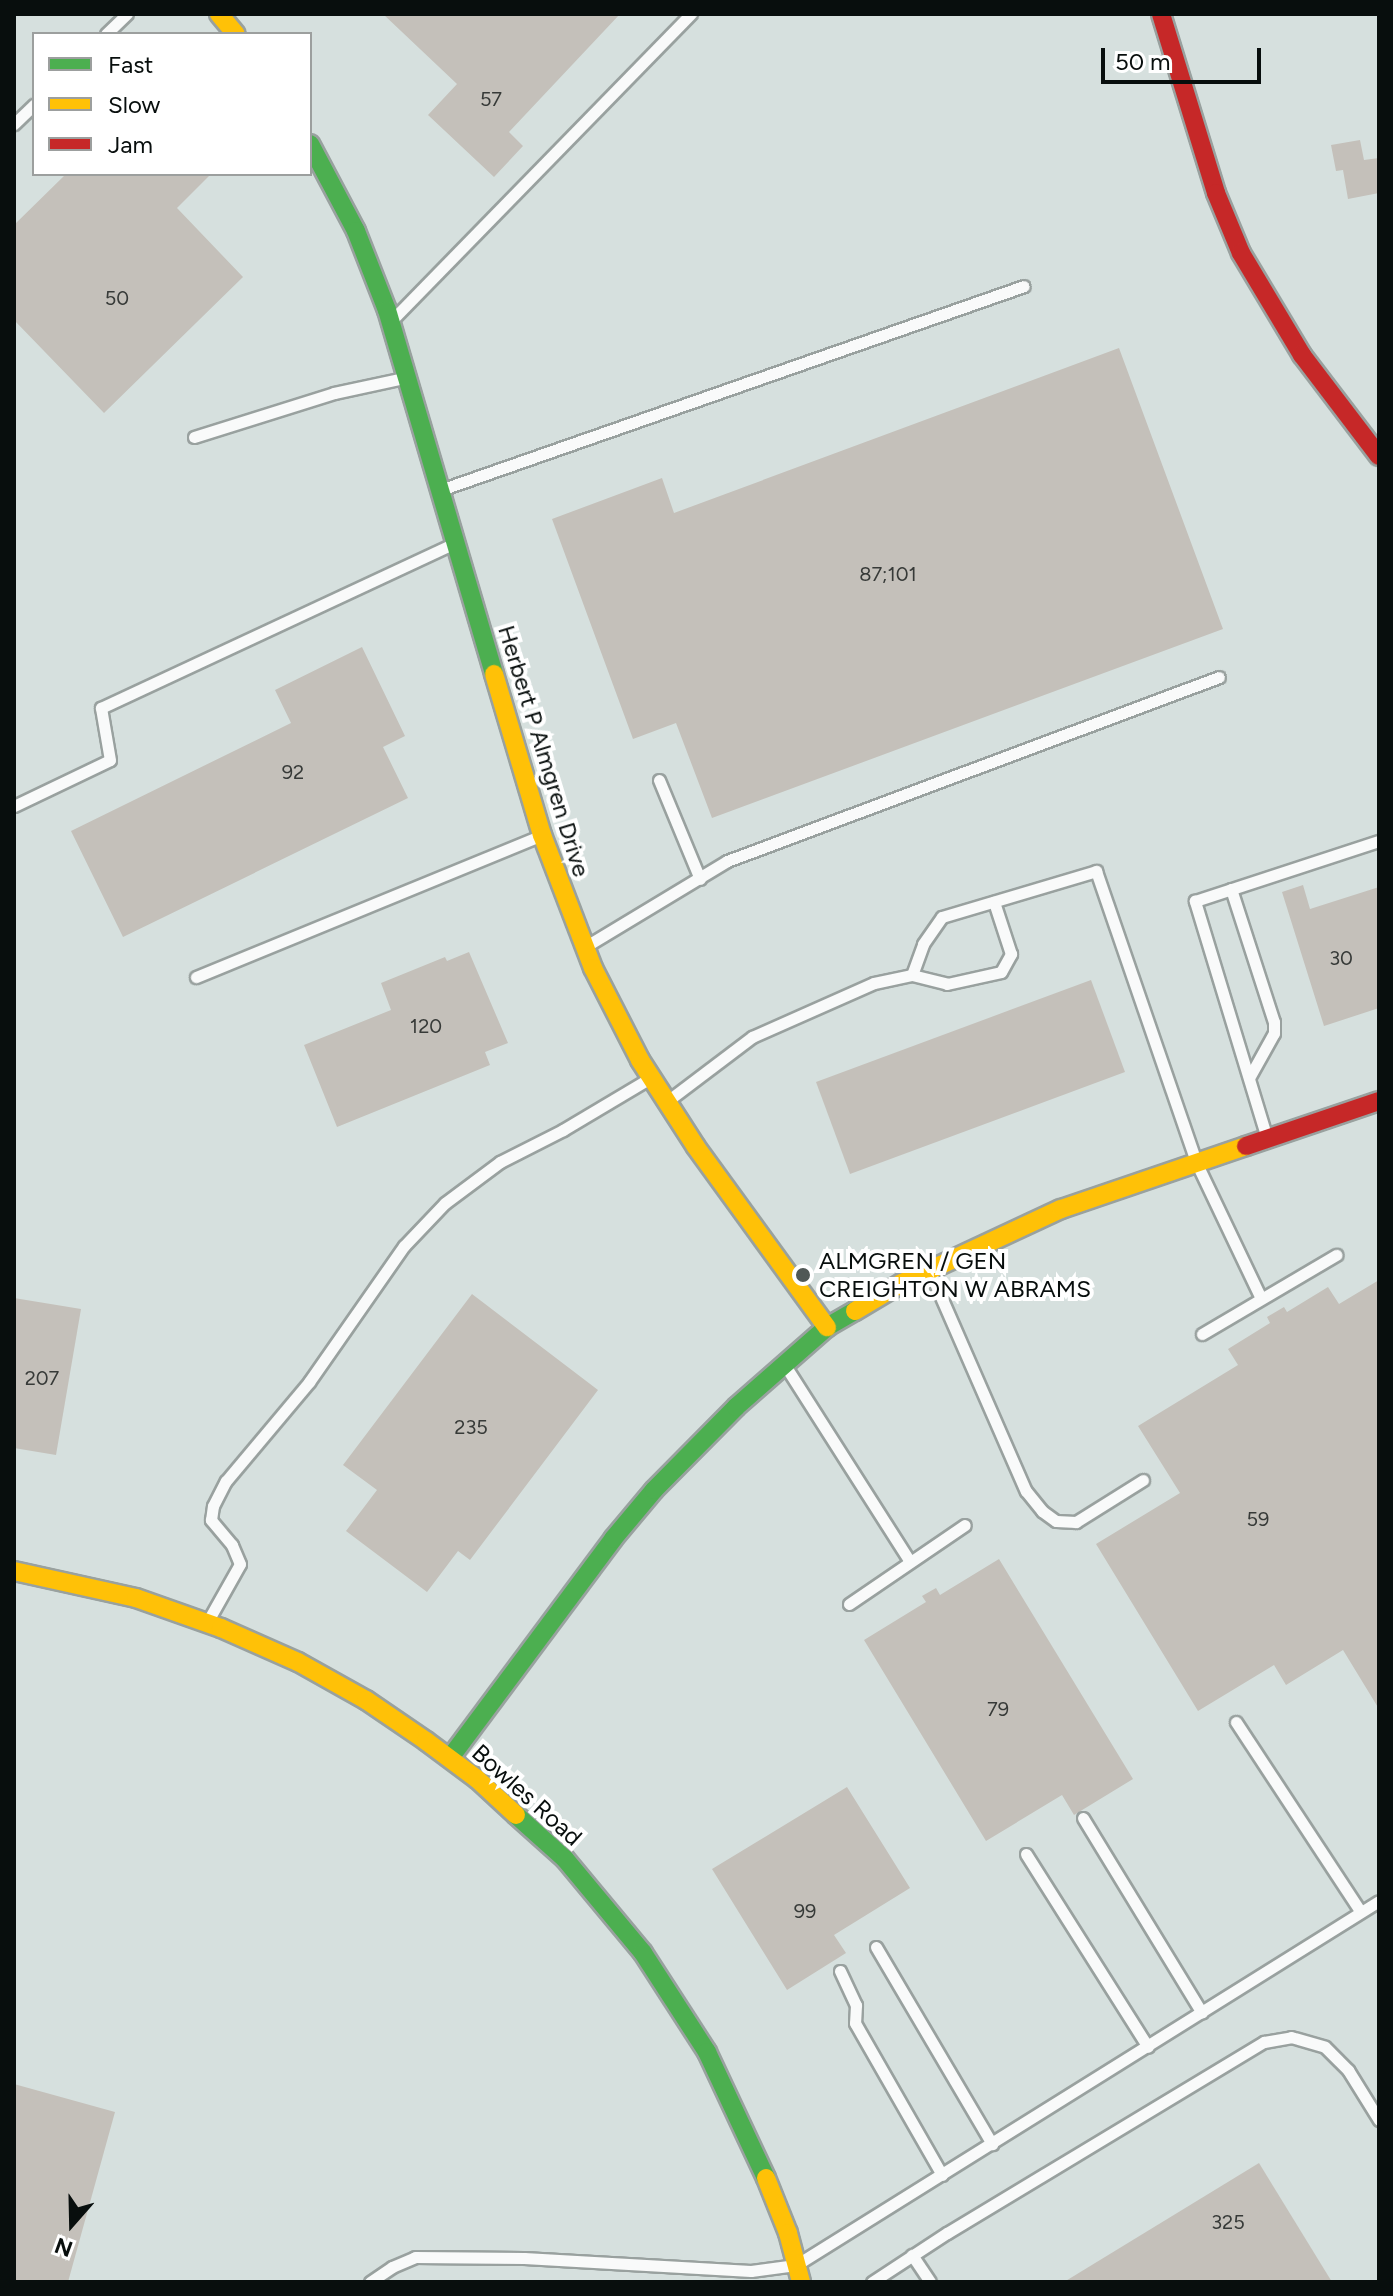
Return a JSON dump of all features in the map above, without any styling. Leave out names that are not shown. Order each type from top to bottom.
[{"type":"street","points":[[219,14],[234,32]]},
{"type":"street","points":[[1161,14],[1216,193],[1241,253],[1302,355],[1379,456]]},
{"type":"street","name":"Herbert P Almgren Drive","points":[[312,148],[356,231],[391,321],[542,835],[584,947],[614,1013],[651,1078],[827,1327]]},
{"type":"street","points":[[450,1758],[623,1527],[695,1448],[784,1363],[827,1327],[929,1270],[1061,1209],[1379,1101]]},
{"type":"street","name":"Bowles Road","points":[[14,1571],[100,1588],[207,1622],[333,1681],[450,1758],[565,1859],[666,1985],[707,2052],[777,2200],[799,2273]]},
{"type":"lane","points":[[108,32],[127,14]]},
{"type":"lane","points":[[391,321],[691,14]]},
{"type":"lane","points":[[14,124],[32,107]]},
{"type":"lane","points":[[441,490],[1024,286]]},
{"type":"lane","points":[[194,437],[334,393],[409,377]]},
{"type":"lane","points":[[14,806],[110,760],[101,708],[456,542]]},
{"type":"lane","points":[[584,947],[727,861],[1219,677]]},
{"type":"lane","points":[[659,780],[700,879]]},
{"type":"lane","points":[[196,977],[542,835]]},
{"type":"lane","points":[[1267,1139],[1195,901],[1379,841]]},
{"type":"lane","points":[[912,975],[923,944],[942,917],[1096,871],[1196,1162],[1261,1298]]},
{"type":"lane","points":[[1231,889],[1274,1022],[1274,1033],[1249,1078]]},
{"type":"lane","points":[[667,1102],[752,1037],[874,983],[912,975],[947,984],[1001,972],[1011,954],[994,902]]},
{"type":"lane","points":[[207,1622],[240,1564],[232,1545],[211,1520],[213,1506],[226,1481],[309,1382],[404,1246],[445,1203],[500,1162],[563,1130],[651,1078]]},
{"type":"lane","points":[[1202,1334],[1336,1255]]},
{"type":"lane","points":[[929,1270],[1026,1491],[1042,1511],[1056,1521],[1076,1522],[1143,1480]]},
{"type":"lane","points":[[784,1363],[909,1560]]},
{"type":"lane","points":[[849,1604],[909,1560],[965,1525]]},
{"type":"lane","points":[[1236,1722],[1360,1911]]},
{"type":"lane","points":[[1083,1818],[1202,2013]]},
{"type":"lane","points":[[1026,1854],[1148,2047]]},
{"type":"lane","points":[[372,2281],[415,2257],[524,2258],[799,2273],[942,2175],[1379,1901]]},
{"type":"lane","points":[[876,1947],[992,2144]]},
{"type":"lane","points":[[840,1971],[856,2005],[855,2023],[942,2175]]},
{"type":"lane","points":[[872,2282],[1264,2042],[1291,2037],[1325,2047],[1348,2070],[1379,2120]]},
{"type":"lane","points":[[912,2255],[930,2282]]},
{"type":"building","points":[[383,14],[620,14],[509,132],[523,146],[494,177],[428,115],[457,84]]},
{"type":"building","points":[[1360,140],[1364,160],[1379,158],[1379,193],[1348,199],[1343,170],[1336,171],[1331,145]]},
{"type":"building","points":[[64,176],[209,176],[177,208],[243,277],[104,413],[14,320],[14,225]]},
{"type":"building","points":[[1119,348],[1223,629],[712,818],[676,723],[633,739],[552,519],[662,478],[674,513]]},
{"type":"building","points":[[362,647],[405,736],[383,747],[408,798],[123,937],[71,831],[291,723],[275,690]]},
{"type":"building","points":[[1303,885],[1310,909],[1379,887],[1379,1008],[1324,1026],[1282,892]]},
{"type":"building","points":[[469,952],[508,1043],[485,1052],[490,1065],[337,1127],[304,1045],[391,1010],[381,983],[445,957],[447,961]]},
{"type":"building","points":[[1091,980],[1125,1072],[850,1174],[816,1082]]},
{"type":"building","points":[[1379,1280],[1379,1709],[1343,1650],[1286,1685],[1274,1665],[1198,1711],[1096,1544],[1180,1493],[1138,1426],[1238,1365],[1228,1349],[1270,1323],[1267,1317],[1284,1307],[1287,1312],[1328,1287],[1339,1304]]},
{"type":"building","points":[[472,1294],[598,1390],[470,1560],[458,1551],[427,1592],[346,1531],[377,1490],[343,1465]]},
{"type":"building","points":[[14,1298],[81,1309],[56,1455],[14,1448]]},
{"type":"building","points":[[999,1559],[1133,1779],[1074,1815],[1062,1795],[986,1841],[864,1640],[926,1602],[922,1596],[936,1588],[940,1595]]},
{"type":"building","points":[[847,1787],[910,1888],[834,1935],[846,1953],[787,1990],[712,1869]]},
{"type":"building","points":[[14,2084],[115,2112],[68,2282],[14,2282]]},
{"type":"building","points":[[1259,2163],[1332,2282],[1064,2282]]},
{"type":"traffic: fast","points":[[312,148],[356,231],[387,310],[494,674]]},
{"type":"traffic: fast","points":[[450,1758],[613,1539],[654,1490],[736,1407],[827,1327],[855,1311]]},
{"type":"traffic: fast","points":[[516,1815],[565,1859],[643,1953],[707,2052],[766,2178]]},
{"type":"traffic: slow","points":[[219,14],[234,32]]},
{"type":"traffic: slow","points":[[494,674],[542,835],[593,968],[640,1060],[696,1147],[827,1327]]},
{"type":"traffic: slow","points":[[855,1311],[902,1283],[1061,1209],[1246,1146]]},
{"type":"traffic: slow","points":[[14,1571],[136,1598],[221,1628],[298,1662],[366,1700],[426,1741],[477,1779],[516,1815]]},
{"type":"traffic: slow","points":[[766,2178],[788,2233],[801,2282]]},
{"type":"traffic: jam","points":[[1161,14],[1216,193],[1241,253],[1302,355],[1379,456]]},
{"type":"traffic: jam","points":[[1246,1146],[1379,1101]]},
{"type":"place","name":"ALMGREN / GEN CREIGHTON W ABRAMS","points":[[803,1275]]}]
